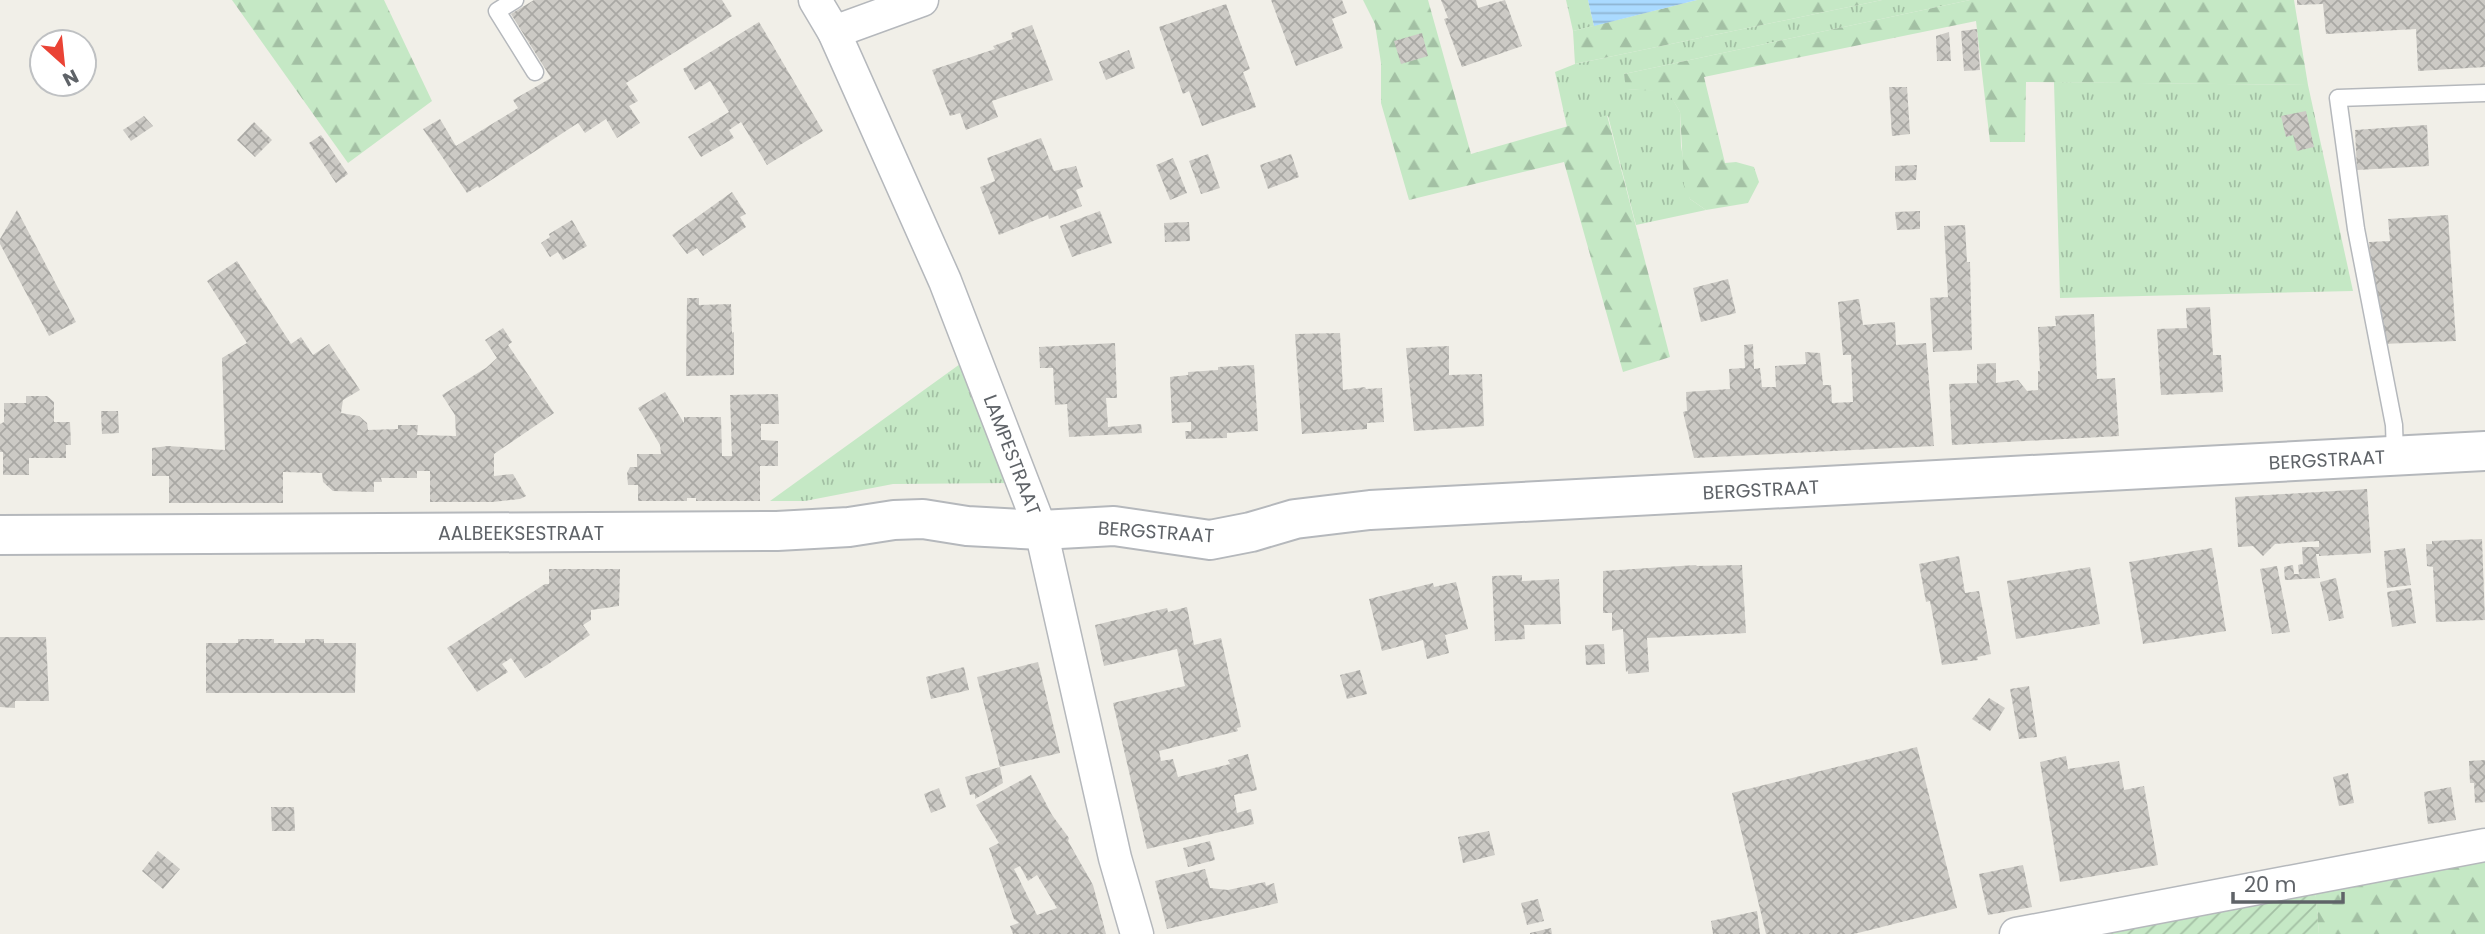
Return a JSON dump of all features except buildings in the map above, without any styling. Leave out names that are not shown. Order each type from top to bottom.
[{"type":"street","name":"LAMPESTRAAT","points":[[815,0],[834,33],[945,282],[1041,530],[1115,858],[1137,934]]},
{"type":"street","points":[[834,33],[922,0]]},
{"type":"street","name":"BERGSTRAAT","points":[[1041,530],[1114,526],[1210,540],[1295,519],[1370,510],[2485,451]]},
{"type":"street","name":"AALBEEKSESTRAAT","points":[[0,535],[777,531],[923,519],[967,526],[1041,530]]},
{"type":"street","points":[[2016,934],[2485,845]]},
{"type":"lane","points":[[515,0],[497,11],[536,72]]},
{"type":"lane","points":[[2395,456],[2394,425],[2356,229],[2338,98],[2485,93]]},
{"type":"green space","points":[[232,0],[384,0],[432,101],[348,163]]},
{"type":"green space","points":[[1363,0],[1428,0],[1471,154],[1607,115],[1670,357],[1623,372],[1564,162],[1409,200],[1381,103],[1381,63],[1375,24]]},
{"type":"green space","points":[[1566,0],[1588,0],[1594,26],[1573,31]]},
{"type":"green space","points":[[1697,0],[1882,0],[1575,64],[1573,31]]},
{"type":"green space","points":[[1882,0],[1970,0],[1624,74],[1627,89],[1668,91],[1680,112],[1681,146],[1690,199],[1706,210],[1636,225],[1608,116],[1567,127],[1555,72],[1575,64]]},
{"type":"green space","points":[[1970,0],[2294,0],[2308,85],[2026,82],[2025,142],[1990,142],[1976,21],[1704,77],[1725,163],[1736,162],[1754,167],[1759,182],[1748,203],[1706,210],[1690,199],[1684,185],[1680,112],[1668,92],[1626,89],[1624,74]]},
{"type":"green space","points":[[2054,82],[2308,85],[2353,291],[2060,298]]},
{"type":"green space","points":[[967,359],[1014,483],[893,484],[805,501],[770,501]]},
{"type":"green space","points":[[2485,854],[2485,934],[2319,934],[2315,886]]},
{"type":"green space","points":[[2315,886],[2319,934],[2084,934]]},
{"type":"water","points":[[1588,0],[1697,0],[1594,26]]}]
